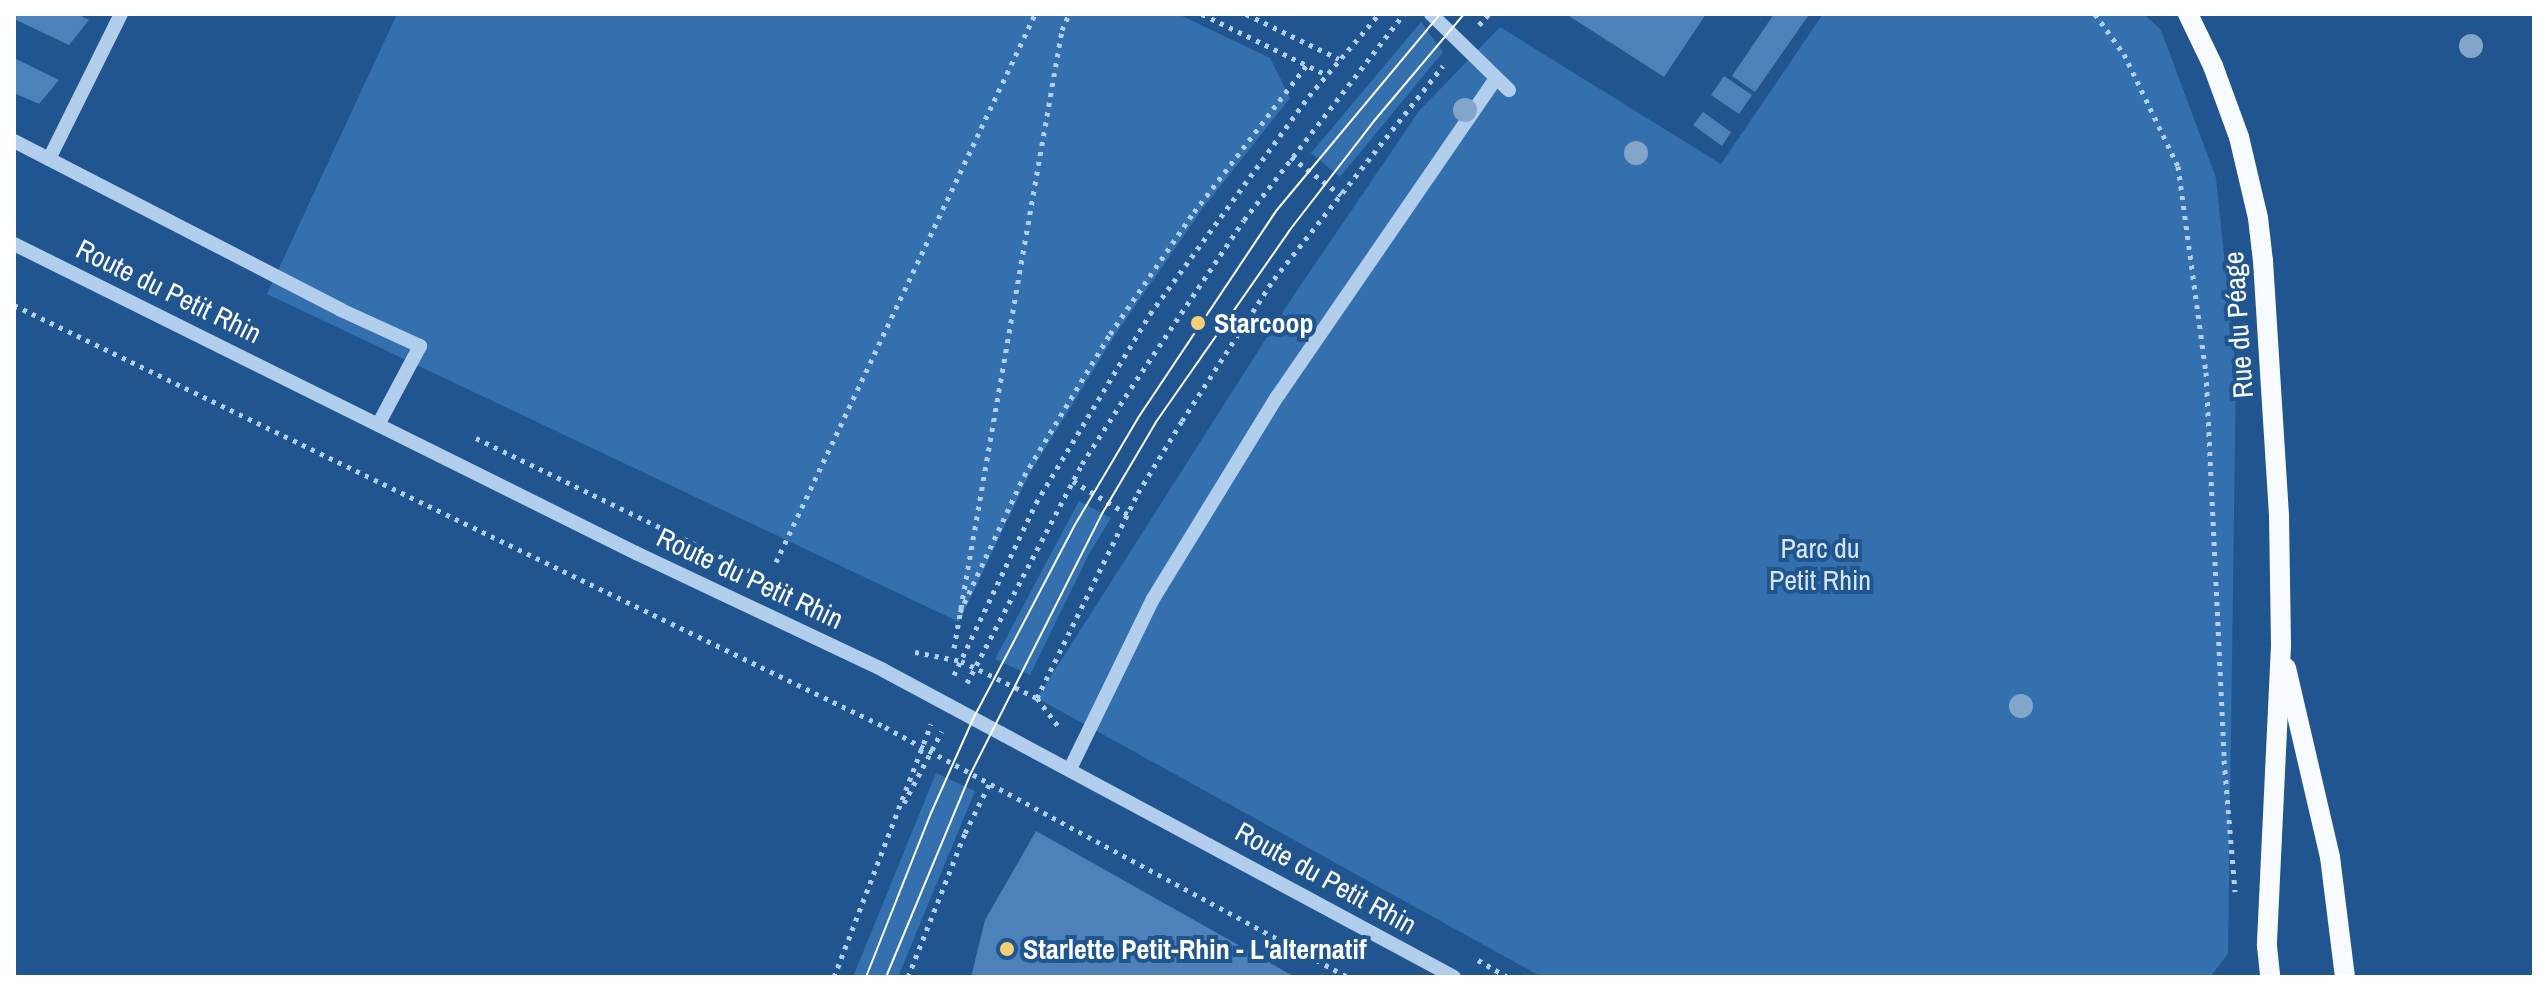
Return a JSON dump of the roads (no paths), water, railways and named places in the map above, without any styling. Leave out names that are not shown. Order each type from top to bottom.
[{"type":"main road","name":"Rue du Péage","points":[[2188,14],[2229,104],[2258,218],[2279,516],[2281,645],[2267,946],[2270,977]]},
{"type":"main road","name":"Rue du Péage","points":[[2281,645],[2330,857],[2345,977]]},
{"type":"street","points":[[49,159],[121,14]]},
{"type":"street","points":[[1431,14],[1460,46],[1509,90]]},
{"type":"street","points":[[1070,769],[1153,599],[1277,397],[1496,78]]},
{"type":"street","points":[[14,141],[341,310],[420,346],[378,425]]},
{"type":"street","name":"Route du Petit Rhin","points":[[14,244],[883,670],[1454,977]]},
{"type":"tram line","points":[[866,977],[931,813],[973,719],[1076,523],[1138,418],[1276,211],[1440,14]]},
{"type":"tram line","points":[[886,977],[970,775],[1103,512],[1156,422],[1289,231],[1374,121],[1464,14]]},
{"type":"place","name":"Starcoop","points":[[1198,323]]},
{"type":"place","name":"Starlette Petit-Rhin - L'alternatif","points":[[1007,949]]},
{"type":"park label","name":"Parc du Petit Rhin","points":[[1820,564]]}]
